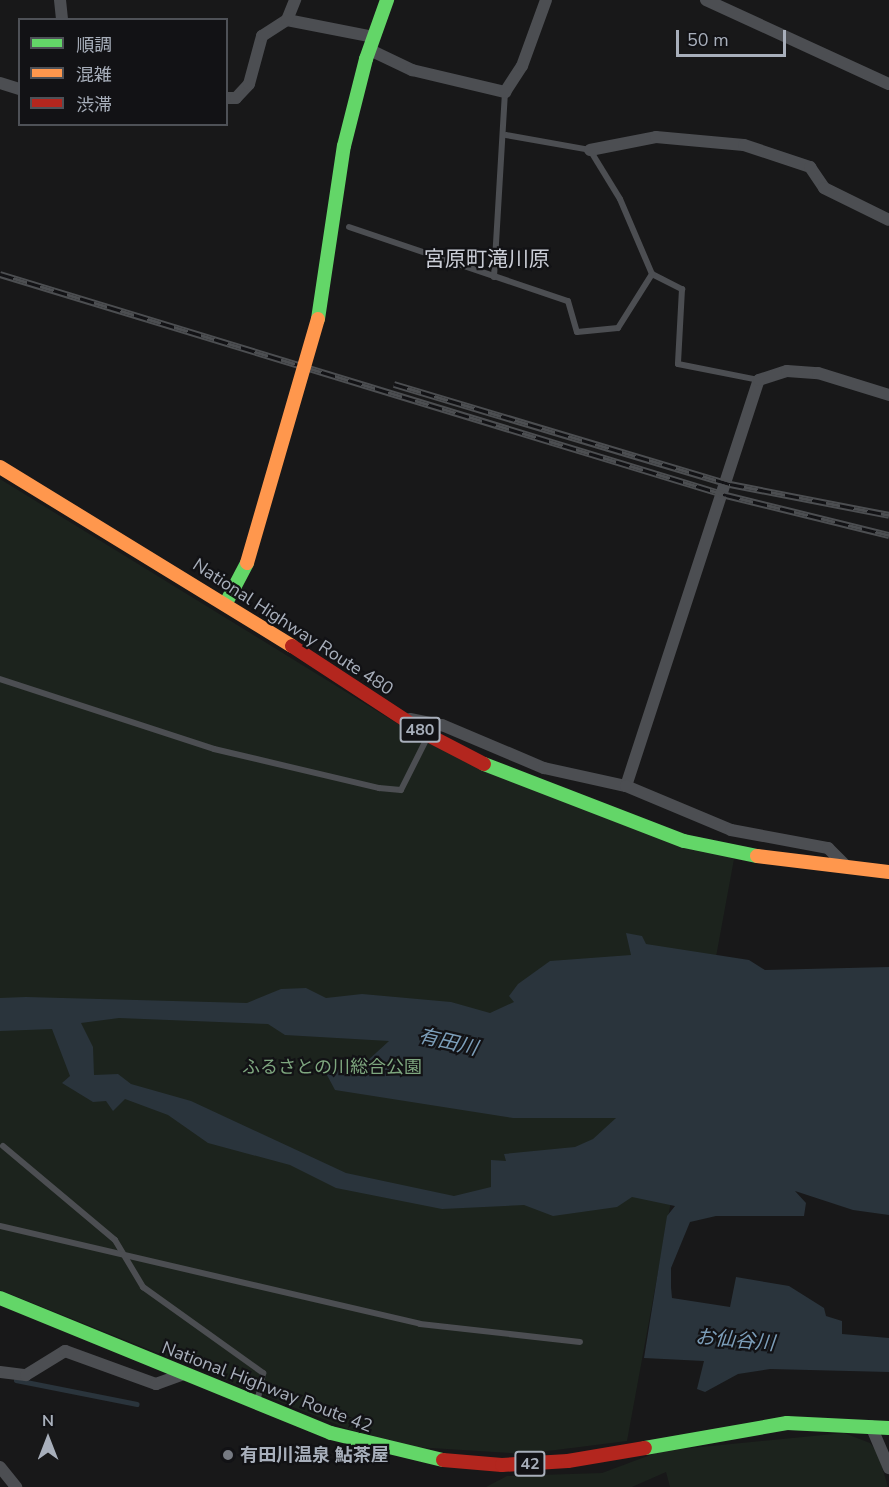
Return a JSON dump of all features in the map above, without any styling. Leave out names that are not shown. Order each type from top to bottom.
[{"type":"main road","points":[[226,603],[247,564],[314,344],[344,146],[370,49],[387,0]]},
{"type":"main road","name":"National Highway Route 480","points":[[0,468],[226,603],[428,735],[559,800],[647,830],[772,859],[889,872]]},
{"type":"main road","name":"National Highway Route 42","points":[[0,1298],[181,1375],[390,1451],[479,1465],[596,1458],[757,1426],[889,1428]]},
{"type":"street","points":[[60,0],[62,18]]},
{"type":"street","points":[[228,98],[236,98],[249,84],[262,36],[287,20],[295,0]]},
{"type":"street","points":[[287,20],[370,49],[412,70],[505,92],[522,66],[546,0]]},
{"type":"street","points":[[706,0],[889,84]]},
{"type":"street","points":[[0,83],[18,88]]},
{"type":"street","points":[[590,150],[656,137],[744,145],[810,167],[824,188],[889,220]]},
{"type":"street","points":[[626,786],[759,380],[787,371],[818,373],[889,395]]},
{"type":"street","points":[[404,719],[432,721],[544,768],[626,786],[731,830],[828,848],[847,867]]},
{"type":"street","points":[[0,1372],[26,1375],[65,1351],[156,1384],[181,1375]]},
{"type":"street","points":[[871,1426],[889,1468]]},
{"type":"street","points":[[0,1467],[16,1487]]},
{"type":"lane","points":[[494,277],[506,135],[505,92]]},
{"type":"lane","points":[[506,135],[590,150],[620,199],[652,274],[682,289],[678,364],[759,380]]},
{"type":"lane","points":[[349,227],[567,301],[577,332],[618,328],[652,274]]},
{"type":"lane","points":[[0,679],[31,694],[234,755],[379,788],[401,790],[428,735]]},
{"type":"lane","points":[[3,1146],[100,1225],[127,1255],[143,1287],[263,1373],[256,1404]]},
{"type":"lane","points":[[0,1226],[420,1324],[580,1342]]},
{"type":"green space","name":"ふるさとの川総合公園","points":[[0,479],[411,732],[734,859],[627,1441],[524,1454],[415,1447],[348,1429],[0,1290]]},
{"type":"green space","points":[[844,1433],[870,1443],[878,1453],[888,1487],[670,1487],[666,1472],[632,1487],[486,1487],[507,1476],[602,1473],[661,1451]]},
{"type":"water","points":[[626,933],[642,936],[646,944],[749,960],[765,970],[889,967],[889,1215],[853,1210],[795,1191],[806,1203],[804,1216],[716,1216],[690,1222],[671,1268],[671,1287],[672,1298],[730,1307],[736,1277],[789,1286],[824,1308],[826,1316],[842,1321],[842,1334],[889,1338],[889,1372],[770,1369],[738,1374],[705,1392],[697,1389],[704,1361],[644,1358],[667,1216],[675,1206],[632,1197],[617,1207],[553,1216],[524,1205],[442,1209],[336,1188],[290,1165],[208,1143],[168,1115],[125,1099],[113,1111],[106,1101],[93,1102],[62,1083],[70,1076],[52,1029],[0,1031],[0,998],[26,997],[247,1003],[281,989],[306,988],[326,998],[362,994],[451,1002],[490,1013],[514,1002],[509,996],[518,984],[550,961],[631,955]],"holes":[[[119,1018],[268,1024],[285,1035],[389,1041],[365,1063],[341,1069],[320,1062],[335,1090],[513,1118],[616,1118],[593,1139],[575,1147],[504,1154],[506,1161],[491,1160],[491,1187],[454,1196],[346,1173],[191,1101],[131,1084],[118,1074],[94,1075],[93,1047],[81,1023]]]},
{"type":"waterway","points":[[16,1380],[137,1404]]},
{"type":"railway","points":[[0,274],[726,495],[889,535]]},
{"type":"railway","points":[[394,384],[730,484],[889,515]]},
{"type":"traffic: fast","points":[[366,59],[387,0]]},
{"type":"traffic: fast","points":[[318,319],[344,146],[366,59]]},
{"type":"traffic: fast","points":[[226,603],[247,563]]},
{"type":"traffic: fast","points":[[484,764],[684,841],[757,856]]},
{"type":"traffic: fast","points":[[0,1298],[331,1433],[443,1460]]},
{"type":"traffic: fast","points":[[645,1448],[787,1423],[889,1428]]},
{"type":"traffic: slow","points":[[247,563],[318,319]]},
{"type":"traffic: slow","points":[[0,467],[292,646]]},
{"type":"traffic: slow","points":[[757,856],[889,872]]},
{"type":"traffic: jam","points":[[292,646],[428,735],[484,764]]},
{"type":"traffic: jam","points":[[443,1460],[502,1465],[568,1461],[645,1448]]},
{"type":"place","name":"有田川温泉 鮎茶屋","points":[[228,1455]]},
{"type":"district","name":"宮原町滝川原","points":[[487,259]]},
{"type":"water label","name":"有田川","points":[[448,1042]]},
{"type":"water label","name":"お仙谷川","points":[[735,1340]]}]
